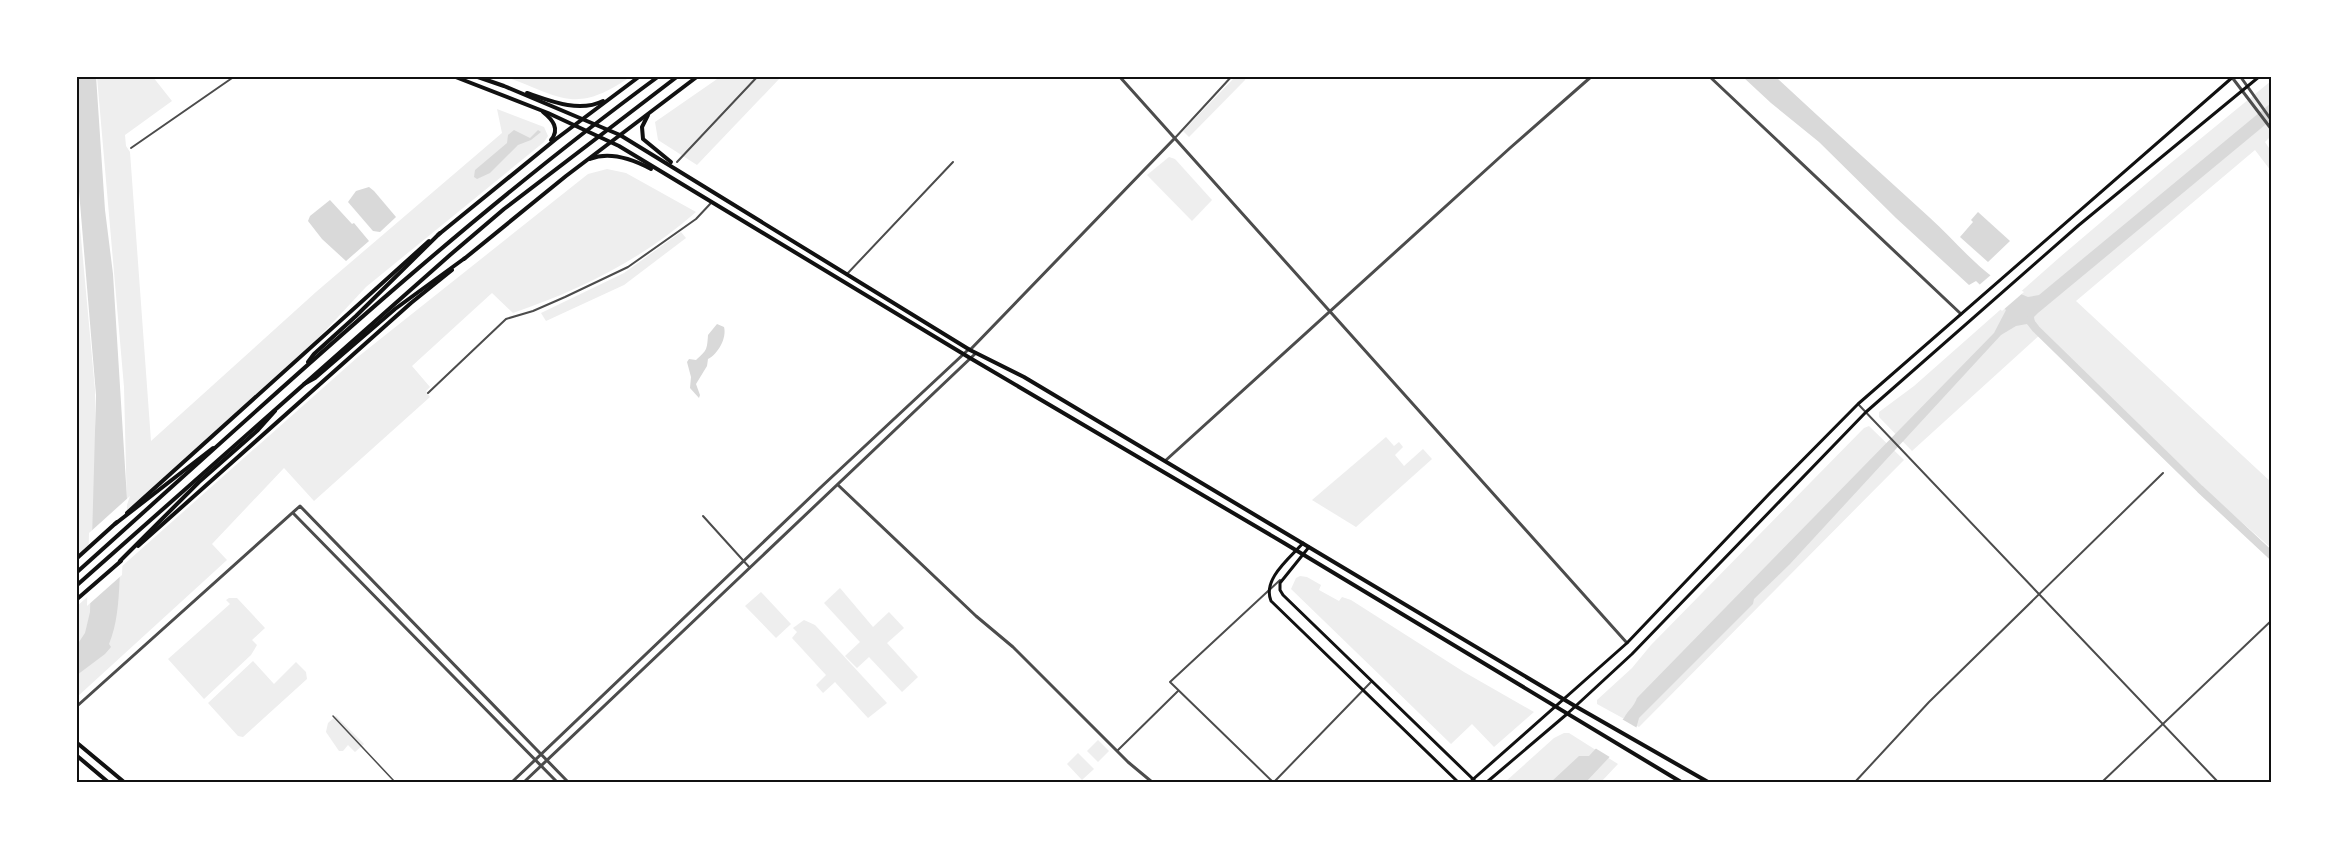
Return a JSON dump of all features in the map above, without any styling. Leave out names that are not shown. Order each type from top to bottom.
[{"type":"main road","points":[[453,76],[543,112],[551,119],[556,128],[556,135],[533,157]]},
{"type":"main road","points":[[475,76],[558,104],[593,105],[620,92]]},
{"type":"main road","points":[[131,511],[411,256],[533,157],[640,76]]},
{"type":"main road","points":[[76,573],[417,268],[554,157],[659,76]]},
{"type":"main road","points":[[120,561],[199,482],[258,430],[296,389],[450,255],[564,162],[678,76]]},
{"type":"main road","points":[[77,599],[411,303],[566,176],[698,76]]},
{"type":"main road","points":[[1487,783],[1632,654],[1866,412],[2079,225],[2260,76]]},
{"type":"main road","points":[[1309,547],[1279,586],[1283,595],[1473,782],[1627,643],[1858,404],[2232,77]]},
{"type":"main road","points":[[504,86],[620,135],[976,353],[1024,376],[1575,706],[1708,783]]},
{"type":"main road","points":[[495,93],[548,113],[610,142],[963,354],[1297,550],[1681,783]]},
{"type":"main road","points":[[651,111],[642,127],[643,139],[671,162]]},
{"type":"main road","points":[[566,176],[592,158],[612,157],[636,161],[689,190]]},
{"type":"main road","points":[[678,164],[715,193]]},
{"type":"main road","points":[[302,371],[315,354],[440,233]]},
{"type":"main road","points":[[296,389],[315,378],[395,309],[465,258]]},
{"type":"main road","points":[[76,586],[287,398]]},
{"type":"main road","points":[[79,557],[131,511],[228,437]]},
{"type":"main road","points":[[1303,543],[1273,578],[1269,592],[1275,607],[1458,783]]},
{"type":"main road","points":[[76,742],[124,783]]},
{"type":"main road","points":[[76,756],[108,783]]},
{"type":"street","points":[[130,148],[235,76]]},
{"type":"street","points":[[678,164],[758,76]]},
{"type":"street","points":[[1119,76],[1627,643]]},
{"type":"street","points":[[512,783],[970,349],[1232,76]]},
{"type":"street","points":[[1165,461],[1592,76]]},
{"type":"street","points":[[1709,76],[1961,314]]},
{"type":"street","points":[[2240,76],[2271,122]]},
{"type":"street","points":[[2232,77],[2271,130]]},
{"type":"street","points":[[847,274],[953,162]]},
{"type":"street","points":[[428,393],[506,319],[555,302],[628,267],[696,219],[711,203]]},
{"type":"street","points":[[524,783],[976,353]]},
{"type":"street","points":[[1858,404],[2218,783]]},
{"type":"street","points":[[1854,783],[1929,702],[2163,472]]},
{"type":"street","points":[[838,484],[980,620],[1014,647],[1152,783]]},
{"type":"street","points":[[76,707],[300,506],[568,783]]},
{"type":"street","points":[[293,513],[557,783]]},
{"type":"street","points":[[703,516],[750,568]]},
{"type":"street","points":[[1284,577],[1170,682],[1274,783],[1372,681]]},
{"type":"street","points":[[2102,783],[2271,620]]},
{"type":"street","points":[[1117,750],[1178,690]]},
{"type":"street","points":[[333,716],[394,781]]},
{"type":"shaded area","points":[[96,76],[105,210],[113,274],[127,499],[123,517],[117,611],[109,644],[111,647],[77,675],[77,645],[85,633],[90,612],[96,395],[77,167],[76,77]]},
{"type":"shaded area","points":[[97,77],[153,77],[172,101],[125,135],[126,146],[130,152],[151,441],[316,292],[502,133],[497,109],[544,127],[548,136],[544,142],[366,287],[295,363],[132,510],[127,510],[124,387]]},
{"type":"shaded area","points":[[507,77],[630,77],[596,96],[569,99]]},
{"type":"shaded area","points":[[720,77],[781,77],[697,165],[658,140],[655,122]]},
{"type":"shaded area","points":[[1235,77],[1246,77],[1189,137],[1183,131]]},
{"type":"shaded area","points":[[1743,77],[1776,77],[1987,273],[2028,297],[2039,295],[2271,103],[2271,120],[2038,313],[2034,317],[2036,329],[2027,324],[2016,326],[2001,335],[1790,564],[1754,599],[1753,604],[1639,718],[1636,729],[1586,782],[1551,782],[1579,756],[1589,756],[1624,718],[1637,698],[1994,333],[2006,310],[1976,281],[1969,285],[1896,218],[1819,142]]},
{"type":"shaded area","points":[[2271,81],[2271,136],[2265,142],[2271,151],[2271,171],[2255,150],[2076,301],[2271,482],[2271,548],[2221,504],[2043,332],[1912,451],[1879,417],[1879,412],[1914,386],[2060,257]]},
{"type":"shaded area","points":[[514,130],[530,138],[538,130],[541,132],[531,140],[518,145],[490,173],[477,179],[474,177],[475,170],[507,143],[508,135]]},
{"type":"shaded area","points":[[1169,157],[1175,159],[1212,200],[1192,221],[1147,175]]},
{"type":"shaded area","points":[[607,169],[626,173],[696,212],[676,229],[610,272],[538,304],[513,313],[492,293],[412,366],[430,387],[426,391],[430,397],[314,501],[284,468],[212,544],[227,560],[77,697],[76,607],[359,356],[588,174]]},
{"type":"shaded area","points":[[76,183],[95,390],[95,543],[76,559]]},
{"type":"shaded area","points":[[369,187],[396,217],[380,232],[373,231],[348,202],[356,191]]},
{"type":"shaded area","points":[[330,200],[369,241],[346,261],[322,239],[308,221],[310,216]]},
{"type":"shaded area","points":[[1978,212],[2010,241],[1988,262],[1960,237]]},
{"type":"shaded area","points":[[681,232],[686,238],[624,285],[546,321],[541,313],[624,273]]},
{"type":"shaded area","points":[[717,324],[724,327],[723,341],[718,350],[708,359],[707,366],[696,384],[699,398],[690,388],[691,377],[687,362],[689,359],[696,360],[704,352],[708,335]]},
{"type":"shaded area","points":[[1869,426],[1904,460],[1639,727],[1597,704],[1597,700],[1632,668],[1651,645],[1864,428]]},
{"type":"shaded area","points":[[1386,437],[1394,446],[1399,442],[1403,447],[1395,455],[1404,466],[1423,449],[1432,459],[1356,527],[1312,500]]},
{"type":"shaded area","points":[[1307,577],[1321,585],[1319,590],[1339,601],[1342,597],[1351,600],[1464,672],[1534,712],[1494,747],[1472,724],[1451,744],[1291,589],[1296,578]]},
{"type":"shaded area","points":[[840,588],[873,627],[889,612],[904,628],[887,643],[918,677],[902,692],[869,657],[857,668],[845,656],[860,642],[824,603]]},
{"type":"shaded area","points":[[761,592],[791,624],[776,638],[745,606]]},
{"type":"shaded area","points":[[237,598],[265,628],[252,640],[257,645],[251,655],[204,699],[168,659],[230,604],[226,600]]},
{"type":"shaded area","points":[[804,620],[815,625],[887,703],[868,718],[835,682],[823,693],[816,685],[826,675],[792,638],[797,632],[793,628]]},
{"type":"shaded area","points":[[253,661],[274,684],[296,662],[306,672],[307,679],[243,737],[238,736],[208,703]]},
{"type":"shaded area","points":[[336,716],[364,744],[355,752],[348,745],[343,751],[339,751],[326,732],[328,723]]},
{"type":"shaded area","points":[[1569,733],[1618,764],[1601,782],[1505,782],[1554,738]]},
{"type":"shaded area","points":[[1098,740],[1109,751],[1098,762],[1087,751]]},
{"type":"shaded area","points":[[1078,753],[1094,769],[1082,780],[1067,764]]},
{"type":"pier","points":[[1992,274],[2024,292],[2002,311],[1978,286]]},
{"type":"pier","points":[[130,496],[125,511],[122,575],[87,606],[89,533]]},
{"type":"pier","points":[[1620,718],[1639,729],[1613,759],[1595,748]]},
{"type":"waterway","points":[[2029,320],[2200,489],[2272,556]]}]
